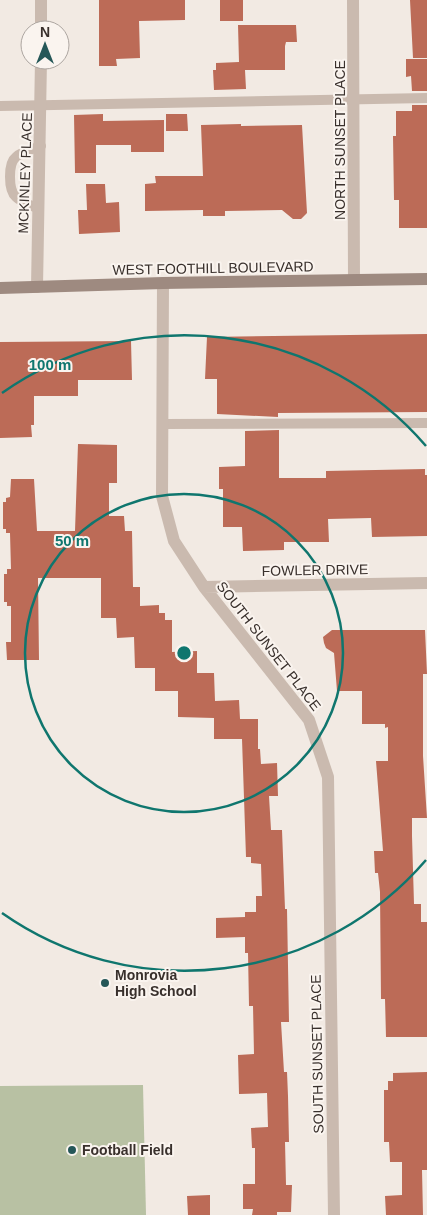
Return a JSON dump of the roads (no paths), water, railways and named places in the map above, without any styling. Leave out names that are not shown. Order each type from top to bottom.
[{"type":"main road","name":"WEST FOOTHILL BOULEVARD","points":[[0,288],[163,282],[427,279]]},
{"type":"street","points":[[40,0],[41,20]]},
{"type":"street","name":"NORTH SUNSET PLACE","points":[[354,0],[354,280]]},
{"type":"street","name":"MCKINLEY PLACE","points":[[37,287],[37,208],[42,146],[41,70]]},
{"type":"street","name":"SOUTH SUNSET PLACE","points":[[163,282],[162,496],[174,541],[204,586],[309,720],[328,777],[334,1215]]},
{"type":"street","name":"FOWLER DRIVE","points":[[204,586],[427,583]]},
{"type":"lane","points":[[0,106],[427,98]]},
{"type":"lane","points":[[37,208],[16,197],[12,192],[11,166],[17,155],[42,146]]},
{"type":"lane","points":[[162,424],[427,423]]},
{"type":"place","name":"Monrovia High School","points":[[105,983]]},
{"type":"place","name":"Football Field","points":[[72,1150]]}]
